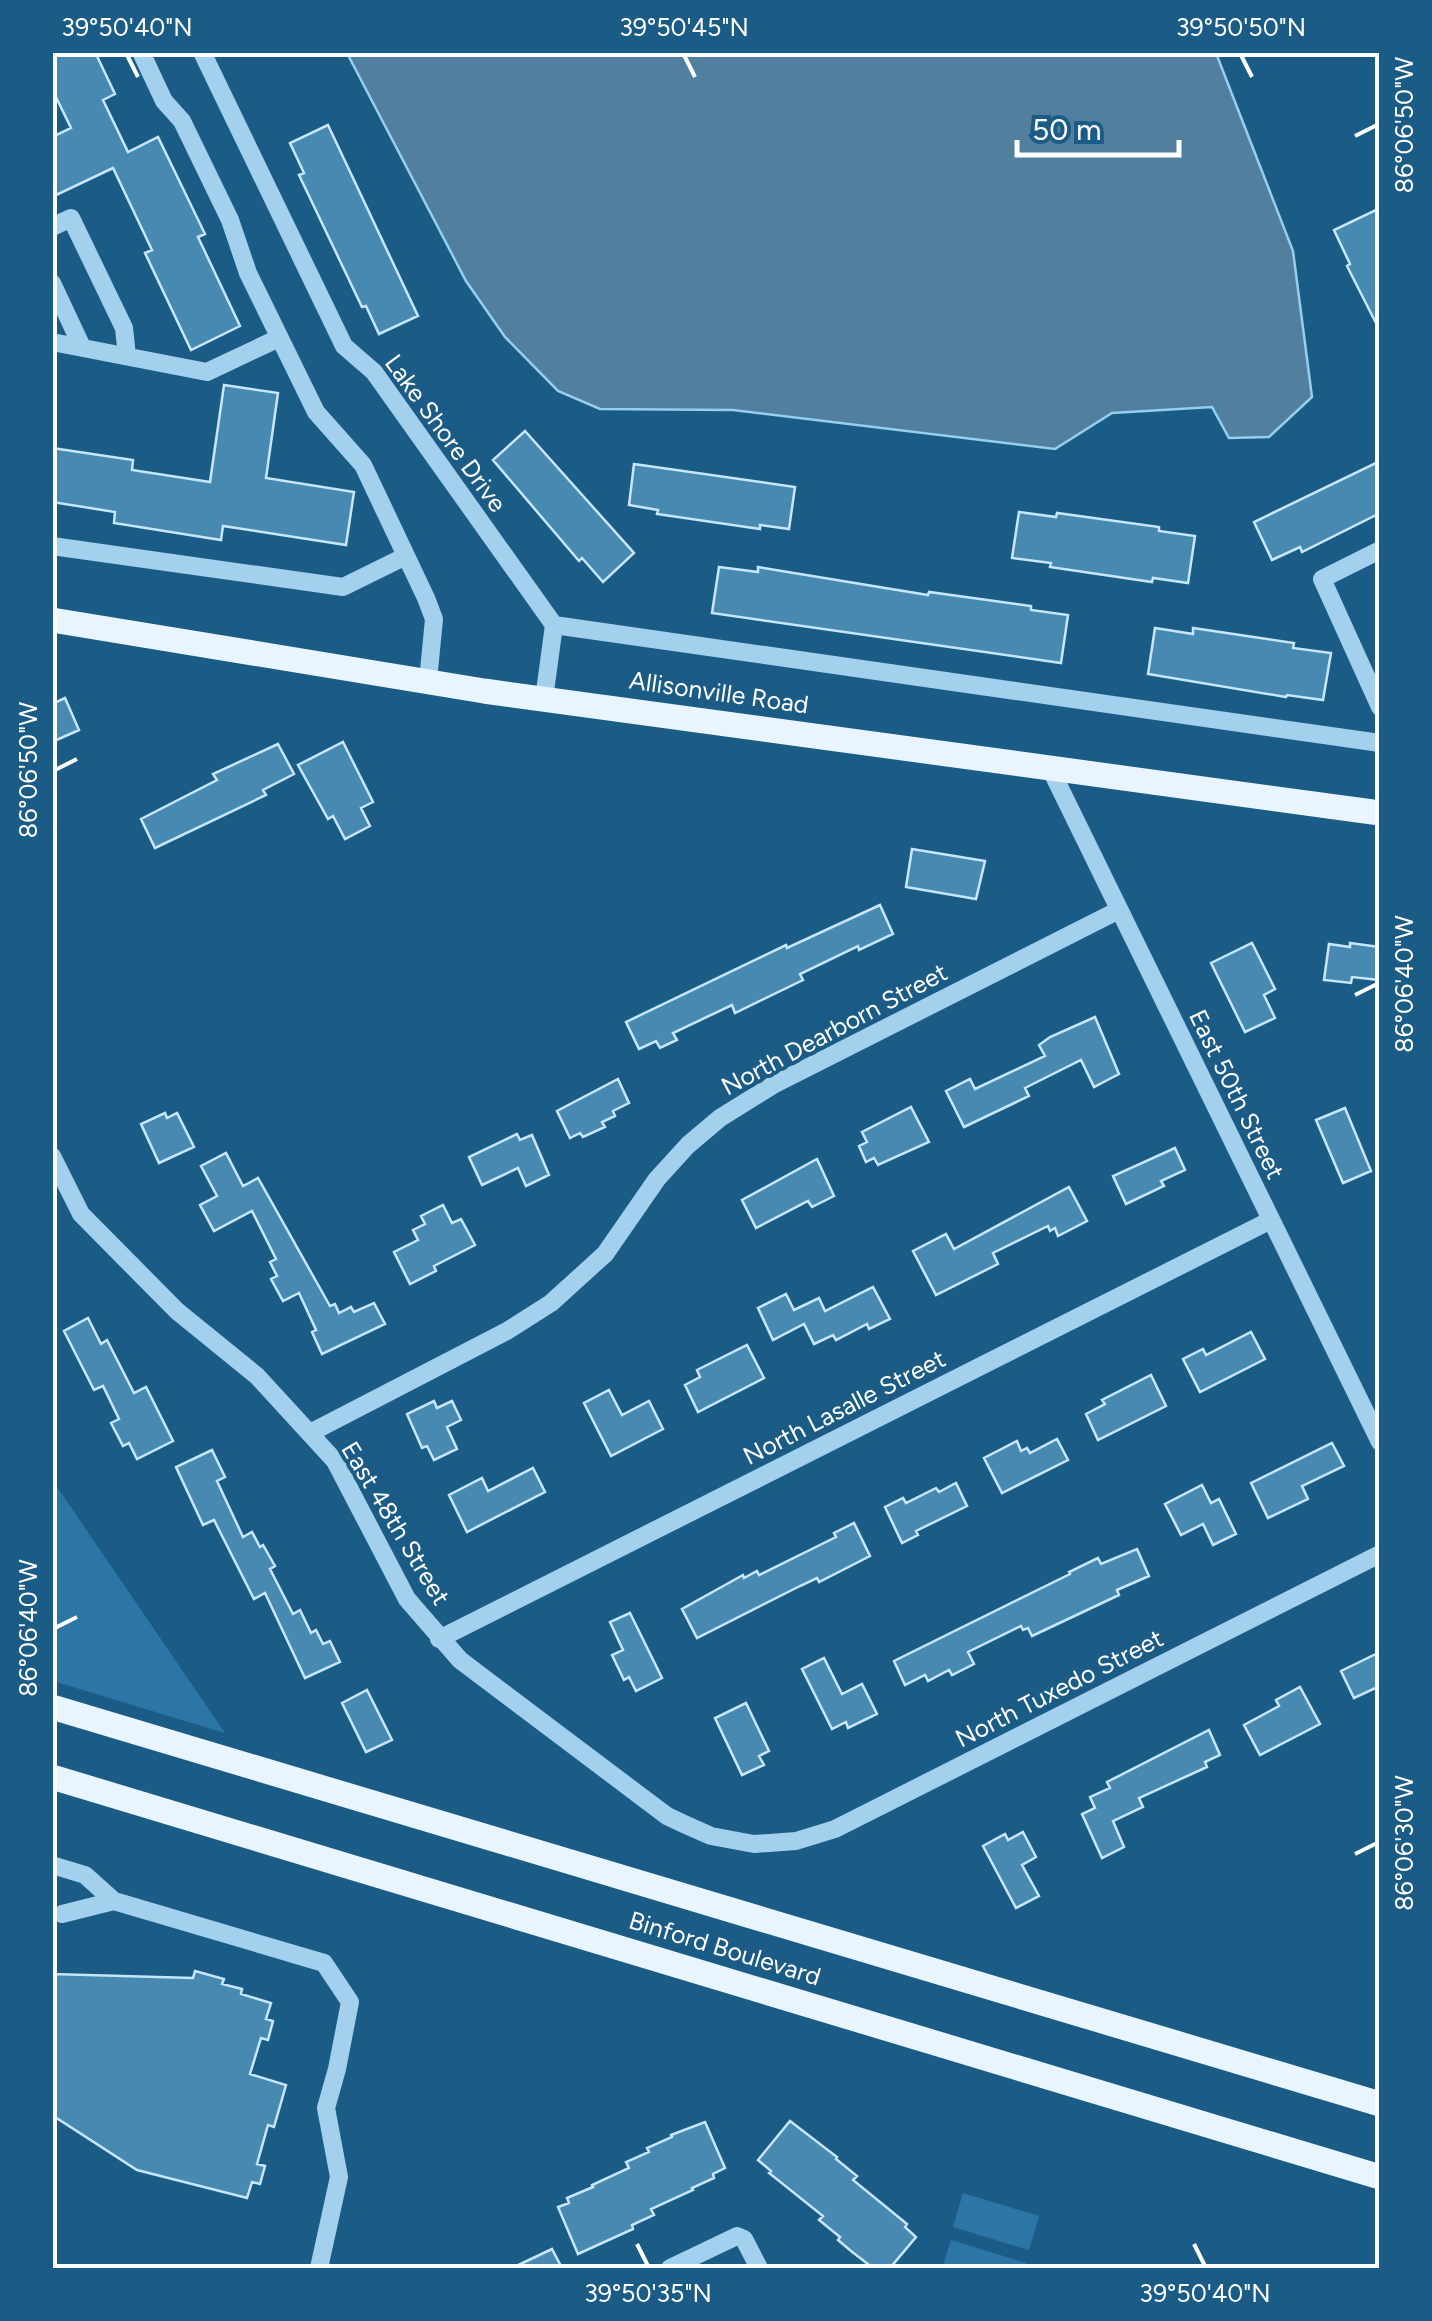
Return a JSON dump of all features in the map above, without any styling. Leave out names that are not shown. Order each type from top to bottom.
[{"type":"main road","name":"Allisonville Road","points":[[52,620],[544,698],[1380,813]]},
{"type":"main road","name":"Binford Boulevard","points":[[52,1707],[1380,2104]]},
{"type":"main road","name":"Binford Boulevard","points":[[52,1777],[1380,2177]]},
{"type":"street","points":[[141,52],[164,101],[182,122],[230,220],[248,273],[323,424],[363,465],[406,556],[434,619],[428,681]]},
{"type":"street","name":"Lake Shore Drive","points":[[202,52],[344,346],[374,372],[554,624]]},
{"type":"street","points":[[52,227],[71,218],[124,328],[127,356]]},
{"type":"street","points":[[52,283],[82,347]]},
{"type":"street","points":[[52,342],[207,372],[279,338]]},
{"type":"street","points":[[52,546],[342,588],[406,556]]},
{"type":"street","points":[[1380,550],[1322,579],[1380,707]]},
{"type":"street","points":[[544,698],[554,624],[1380,744]]},
{"type":"street","name":"East 50th Street","points":[[1050,768],[1380,1442]]},
{"type":"street","name":"North Dearborn Street","points":[[310,1433],[507,1331],[551,1303],[605,1254],[688,1144],[738,1106],[1119,910]]},
{"type":"street","name":"East 48th Street","points":[[52,1156],[80,1214],[177,1311],[257,1376],[334,1461],[398,1584],[439,1639],[482,1678],[667,1816],[711,1836],[754,1844]]},
{"type":"street","name":"North Lasalle Street","points":[[439,1639],[1271,1220]]},
{"type":"street","name":"North Tuxedo Street","points":[[754,1844],[796,1841],[835,1829],[1380,1554]]},
{"type":"street","points":[[52,1865],[85,1875],[114,1901],[324,1962],[350,2002],[326,2108],[339,2177],[318,2268]]},
{"type":"street","points":[[62,1914],[114,1901]]},
{"type":"street","points":[[670,2268],[737,2236],[744,2238],[759,2268]]},
{"type":"shaded area","points":[[347,53],[1216,53],[1293,251],[1312,397],[1269,437],[1229,438],[1212,407],[1112,413],[1055,449],[733,410],[600,409],[558,391],[505,337],[466,281]]},
{"type":"shaded area","points":[[53,1481],[225,1733],[53,1681]]},
{"type":"shaded area","points":[[963,2193],[1039,2216],[1029,2250],[953,2227]]},
{"type":"shaded area","points":[[951,2240],[1026,2263],[1025,2268],[942,2268]]},
{"type":"building","points":[[52,52],[95,52],[115,94],[103,100],[128,152],[158,137],[205,234],[198,237],[240,326],[191,350],[145,253],[152,250],[113,168],[52,197],[52,137],[71,128],[52,89]]},
{"type":"building","points":[[328,125],[418,316],[379,334],[366,306],[362,307],[299,175],[304,173],[290,143]]},
{"type":"building","points":[[1380,208],[1380,331],[1347,266],[1350,264],[1334,230]]},
{"type":"building","points":[[224,385],[278,393],[266,478],[354,492],[346,545],[223,526],[221,540],[114,523],[115,512],[52,502],[52,448],[133,460],[132,470],[210,482]]},
{"type":"building","points":[[525,431],[634,553],[603,582],[582,558],[579,561],[493,460]]},
{"type":"building","points":[[1380,461],[1380,513],[1302,552],[1300,547],[1272,560],[1254,522]]},
{"type":"building","points":[[634,464],[795,487],[789,529],[760,525],[760,529],[657,514],[658,510],[629,505]]},
{"type":"building","points":[[1019,512],[1056,517],[1057,513],[1195,536],[1188,583],[1153,578],[1152,582],[1012,558]]},
{"type":"building","points":[[719,567],[758,572],[758,567],[928,595],[929,592],[1031,606],[1031,610],[1068,615],[1061,663],[712,613]]},
{"type":"building","points":[[1155,628],[1193,634],[1193,628],[1294,643],[1293,648],[1331,653],[1323,700],[1148,674]]},
{"type":"building","points":[[65,698],[79,730],[52,742],[52,704]]},
{"type":"building","points":[[343,742],[373,802],[361,808],[370,826],[345,839],[333,816],[328,819],[298,765]]},
{"type":"building","points":[[278,744],[294,774],[263,790],[266,795],[155,848],[141,819],[217,780],[213,774]]},
{"type":"building","points":[[912,849],[985,861],[976,899],[906,887]]},
{"type":"building","points":[[880,905],[893,934],[800,974],[803,980],[735,1013],[732,1005],[673,1033],[677,1040],[660,1048],[656,1041],[639,1049],[626,1022]]},
{"type":"building","points":[[1252,943],[1275,989],[1264,995],[1275,1018],[1245,1032],[1211,963]]},
{"type":"building","points":[[1350,943],[1380,947],[1380,980],[1324,980],[1329,944],[1350,947]]},
{"type":"building","points":[[1095,1017],[1119,1074],[1094,1087],[1081,1060],[1025,1088],[1029,1096],[964,1127],[946,1091],[970,1079],[975,1089],[1045,1056],[1039,1045]]},
{"type":"building","points":[[618,1079],[629,1103],[602,1122],[605,1127],[570,1138],[557,1111]]},
{"type":"building","points":[[911,1107],[929,1142],[878,1165],[874,1158],[866,1162],[859,1146],[867,1142],[862,1132]]},
{"type":"building","points":[[1345,1108],[1371,1171],[1343,1183],[1316,1120]]},
{"type":"building","points":[[165,1113],[167,1118],[177,1113],[194,1147],[159,1163],[141,1124]]},
{"type":"building","points":[[517,1134],[520,1140],[532,1135],[549,1175],[526,1186],[518,1168],[482,1185],[469,1157]]},
{"type":"building","points":[[1175,1148],[1185,1170],[1161,1181],[1164,1186],[1126,1204],[1113,1176]]},
{"type":"building","points":[[226,1153],[243,1186],[258,1178],[330,1306],[335,1304],[339,1313],[351,1307],[354,1312],[374,1303],[385,1324],[322,1354],[299,1293],[283,1301],[271,1279],[277,1276],[270,1262],[276,1259],[252,1211],[214,1231],[200,1205],[217,1196],[201,1166]]},
{"type":"building","points":[[817,1159],[834,1196],[812,1207],[808,1201],[756,1228],[742,1200]]},
{"type":"building","points":[[1069,1187],[1087,1221],[1058,1236],[1055,1228],[1050,1231],[1048,1226],[993,1253],[998,1264],[936,1295],[913,1251],[946,1234],[954,1249]]},
{"type":"building","points":[[443,1205],[452,1223],[461,1219],[475,1245],[434,1266],[436,1271],[410,1284],[394,1252],[418,1240],[413,1230],[425,1224],[421,1216]]},
{"type":"building","points":[[873,1287],[890,1319],[869,1329],[867,1324],[836,1340],[833,1335],[814,1344],[804,1324],[773,1340],[758,1308],[786,1294],[794,1310],[819,1298],[825,1311]]},
{"type":"building","points":[[88,1318],[101,1344],[107,1340],[134,1393],[146,1387],[173,1441],[137,1459],[129,1443],[123,1446],[111,1423],[119,1419],[103,1386],[94,1390],[64,1331]]},
{"type":"building","points":[[1251,1332],[1265,1359],[1200,1392],[1183,1359],[1203,1349],[1206,1355]]},
{"type":"building","points":[[747,1345],[764,1378],[698,1412],[685,1385],[700,1377],[697,1370]]},
{"type":"building","points":[[1151,1375],[1166,1406],[1098,1440],[1086,1414],[1105,1404],[1102,1400]]},
{"type":"building","points":[[609,1390],[622,1415],[649,1401],[663,1429],[611,1456],[584,1403]]},
{"type":"building","points":[[434,1401],[437,1408],[452,1401],[461,1420],[447,1427],[457,1449],[434,1460],[427,1446],[422,1448],[407,1414]]},
{"type":"building","points":[[1057,1439],[1068,1460],[1002,1493],[984,1458],[1017,1441],[1021,1451],[1027,1448],[1030,1453]]},
{"type":"building","points":[[1332,1443],[1344,1466],[1302,1486],[1308,1499],[1268,1518],[1251,1483]]},
{"type":"building","points":[[212,1450],[225,1477],[217,1481],[243,1537],[252,1532],[260,1547],[263,1545],[275,1566],[270,1569],[293,1614],[300,1610],[311,1633],[316,1630],[323,1644],[330,1641],[340,1662],[305,1678],[265,1593],[254,1599],[214,1520],[203,1525],[176,1467]]},
{"type":"building","points":[[533,1468],[545,1492],[467,1532],[449,1495],[482,1478],[488,1491]]},
{"type":"building","points":[[956,1483],[967,1506],[916,1531],[918,1535],[902,1543],[885,1507],[903,1498],[906,1503],[936,1488],[939,1492]]},
{"type":"building","points":[[1202,1485],[1211,1503],[1219,1499],[1236,1534],[1213,1545],[1203,1524],[1181,1535],[1165,1504]]},
{"type":"building","points":[[854,1523],[870,1556],[697,1638],[682,1609],[743,1575],[744,1578],[757,1571],[759,1575],[836,1537],[834,1533]]},
{"type":"building","points":[[1137,1549],[1149,1576],[1117,1590],[1119,1595],[1032,1636],[1028,1628],[1023,1630],[1021,1626],[968,1652],[974,1664],[952,1675],[949,1670],[928,1681],[925,1675],[905,1685],[894,1661],[1098,1558],[1101,1564]]},
{"type":"building","points":[[630,1613],[662,1678],[636,1691],[629,1677],[624,1680],[612,1655],[623,1650],[610,1622]]},
{"type":"building","points":[[1380,1652],[1380,1686],[1354,1698],[1341,1671]]},
{"type":"building","points":[[824,1658],[842,1694],[862,1684],[877,1714],[848,1728],[846,1722],[832,1729],[802,1669]]},
{"type":"building","points":[[1300,1687],[1320,1724],[1260,1755],[1244,1725],[1279,1706],[1276,1700]]},
{"type":"building","points":[[367,1690],[392,1740],[366,1752],[342,1703]]},
{"type":"building","points":[[746,1703],[769,1751],[759,1756],[764,1765],[742,1775],[715,1718]]},
{"type":"building","points":[[1209,1730],[1220,1755],[1205,1762],[1207,1767],[1139,1798],[1143,1807],[1113,1821],[1124,1847],[1102,1858],[1082,1814],[1095,1808],[1090,1797],[1110,1788],[1107,1782]]},
{"type":"building","points":[[1023,1832],[1036,1857],[1022,1865],[1039,1896],[1016,1908],[983,1846],[1005,1834],[1008,1840]]},
{"type":"building","points":[[195,1971],[224,1979],[222,1984],[242,1989],[241,1994],[271,2003],[266,2019],[273,2021],[268,2040],[261,2038],[250,2074],[286,2085],[274,2127],[268,2125],[257,2164],[265,2166],[260,2184],[252,2182],[247,2198],[137,2170],[52,2115],[52,1974],[193,1978]]},
{"type":"building","points":[[790,2121],[837,2157],[857,2176],[853,2180],[907,2224],[905,2227],[916,2237],[890,2268],[873,2268],[851,2251],[819,2220],[823,2216],[758,2160]]},
{"type":"building","points":[[705,2122],[725,2168],[693,2190],[651,2209],[654,2215],[632,2225],[633,2229],[578,2254],[558,2207],[569,2203],[567,2198],[629,2168],[626,2162],[649,2152],[647,2148]]},
{"type":"building","points":[[552,2249],[562,2268],[512,2268]]}]
